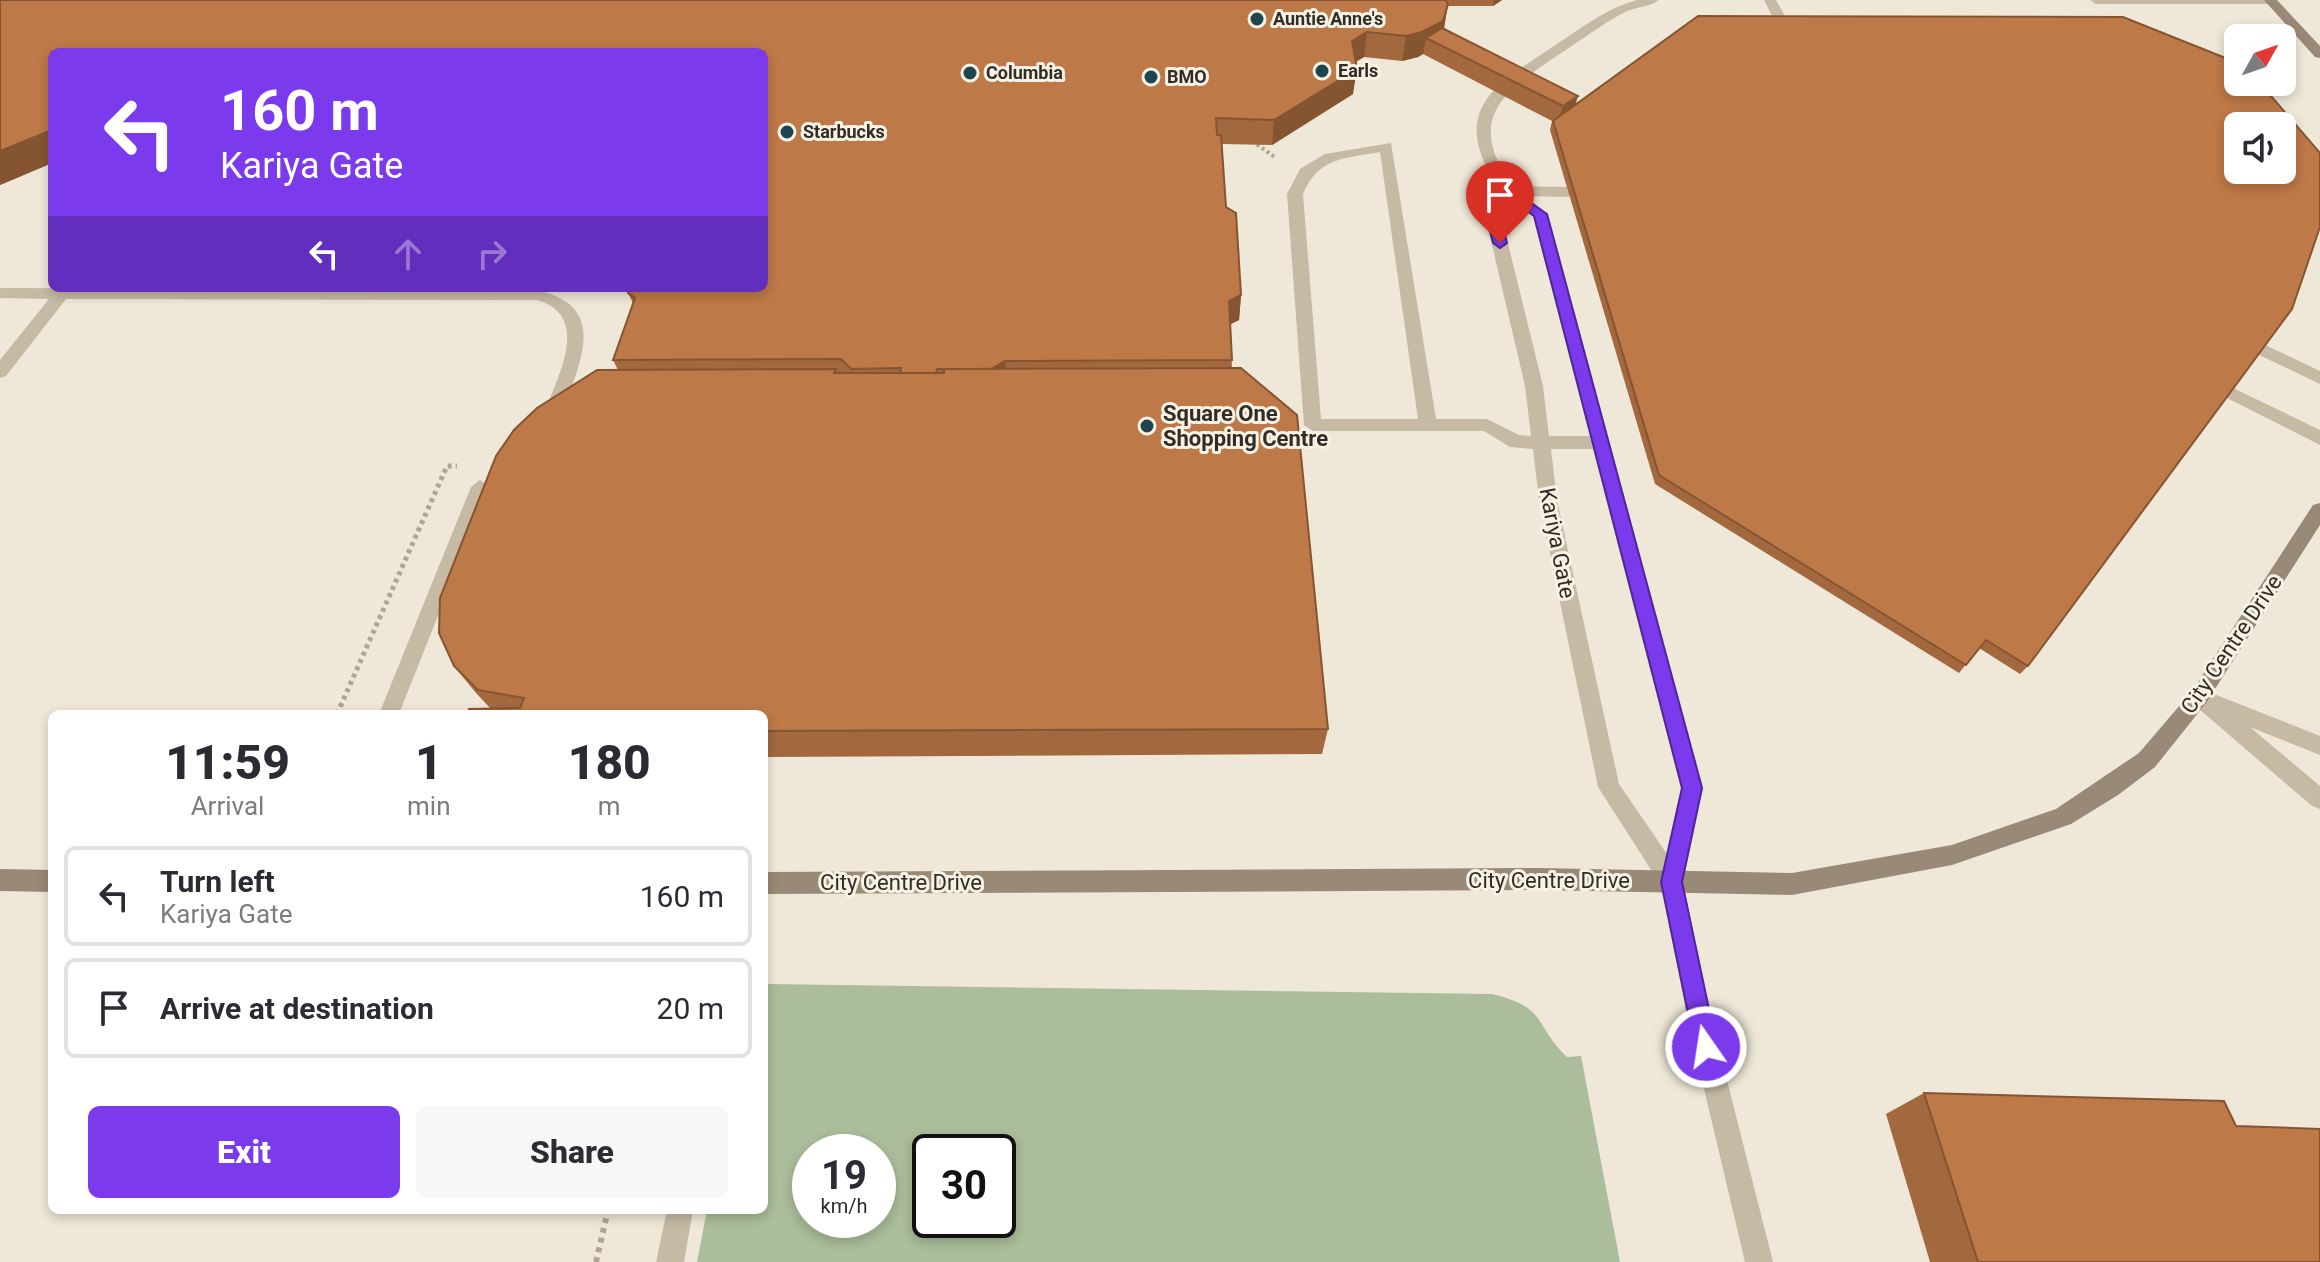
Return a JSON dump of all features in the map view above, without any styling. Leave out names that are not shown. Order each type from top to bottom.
[{"type":"street","name":"Kariya Gate","points":[[1653,0],[1625,7],[1603,19],[1499,91],[1486,117],[1484,147],[1508,191],[1540,214],[1692,788],[1672,882]]},
{"type":"street","points":[[1770,0],[1783,25]]},
{"type":"street","points":[[2096,0],[2271,0],[2320,54]]},
{"type":"street","points":[[1428,425],[1386,146],[1330,157],[1305,172],[1295,194],[1313,425],[1428,425],[1487,425],[1516,442],[1601,443]]},
{"type":"street","name":"Kariya Gate","points":[[1508,191],[1493,215],[1534,386],[1548,500],[1609,787],[1672,882],[1699,1017],[1759,1262]]},
{"type":"street","points":[[1508,191],[1568,192]]},
{"type":"street","points":[[0,293],[537,295],[556,299],[568,308],[577,322],[578,335],[549,426],[554,438]]},
{"type":"street","points":[[0,372],[61,294]]},
{"type":"street","points":[[2261,349],[2320,378]]},
{"type":"street","points":[[2229,392],[2320,438]]},
{"type":"street","points":[[391,710],[480,487]]},
{"type":"street","name":"City Centre Drive","points":[[768,883],[1524,879],[1792,884],[1952,855],[2063,817],[2147,760],[2199,697],[2320,510]]},
{"type":"street","points":[[2199,697],[2320,746]]},
{"type":"street","points":[[2199,697],[2320,799]]},
{"type":"street","points":[[0,880],[48,881]]},
{"type":"street","points":[[670,1262],[679,1214]]},
{"type":"path","points":[[1247,138],[1279,160],[1305,172]]},
{"type":"path","points":[[339,710],[447,466],[471,466]]},
{"type":"path","points":[[596,1262],[607,1214]]},
{"type":"green space","points":[[768,984],[1492,994],[1510,999],[1532,1011],[1567,1057],[1581,1056],[1620,1262],[697,1262],[706,1214],[768,1214]]},
{"type":"building","points":[[0,0],[1445,0],[1448,4],[1443,21],[1422,32],[1406,36],[1367,32],[1352,41],[1357,69],[1274,120],[1216,118],[1217,135],[1221,135],[1226,207],[1236,213],[1241,295],[1229,301],[1232,360],[1005,361],[991,369],[900,373],[901,368],[851,369],[841,359],[613,360],[635,298],[628,292],[768,292],[768,48],[48,48],[48,132],[0,151]]},
{"type":"building","points":[[1698,16],[2123,17],[2224,57],[2224,96],[2271,96],[2285,112],[2224,112],[2224,184],[2296,184],[2296,125],[2320,153],[2320,227],[2292,309],[2028,666],[1986,640],[1966,665],[1659,475],[1553,121]]},
{"type":"building","points":[[1442,28],[1578,96],[1563,106],[1426,38]]},
{"type":"building","points":[[1241,368],[1297,415],[1328,729],[768,731],[768,710],[469,710],[520,708],[524,698],[478,690],[454,666],[439,633],[440,598],[496,456],[514,430],[537,408],[597,370],[836,369],[834,373],[944,373],[944,369]]},
{"type":"building","points":[[1924,1093],[2224,1101],[2236,1126],[2320,1129],[2320,1262],[1978,1262]]},
{"type":"place","name":"Auntie Anne's","points":[[1257,19]]},
{"type":"place","name":"Earls","points":[[1322,71]]},
{"type":"place","name":"Columbia","points":[[970,73]]},
{"type":"place","name":"BMO","points":[[1151,77]]},
{"type":"place","name":"Starbucks","points":[[787,132]]},
{"type":"place","name":"Square One Shopping Centre","points":[[1147,426]]},
{"type":"route","points":[[1500,243],[1493,215],[1508,191],[1540,214],[1692,788],[1672,882],[1706,1047]]}]
